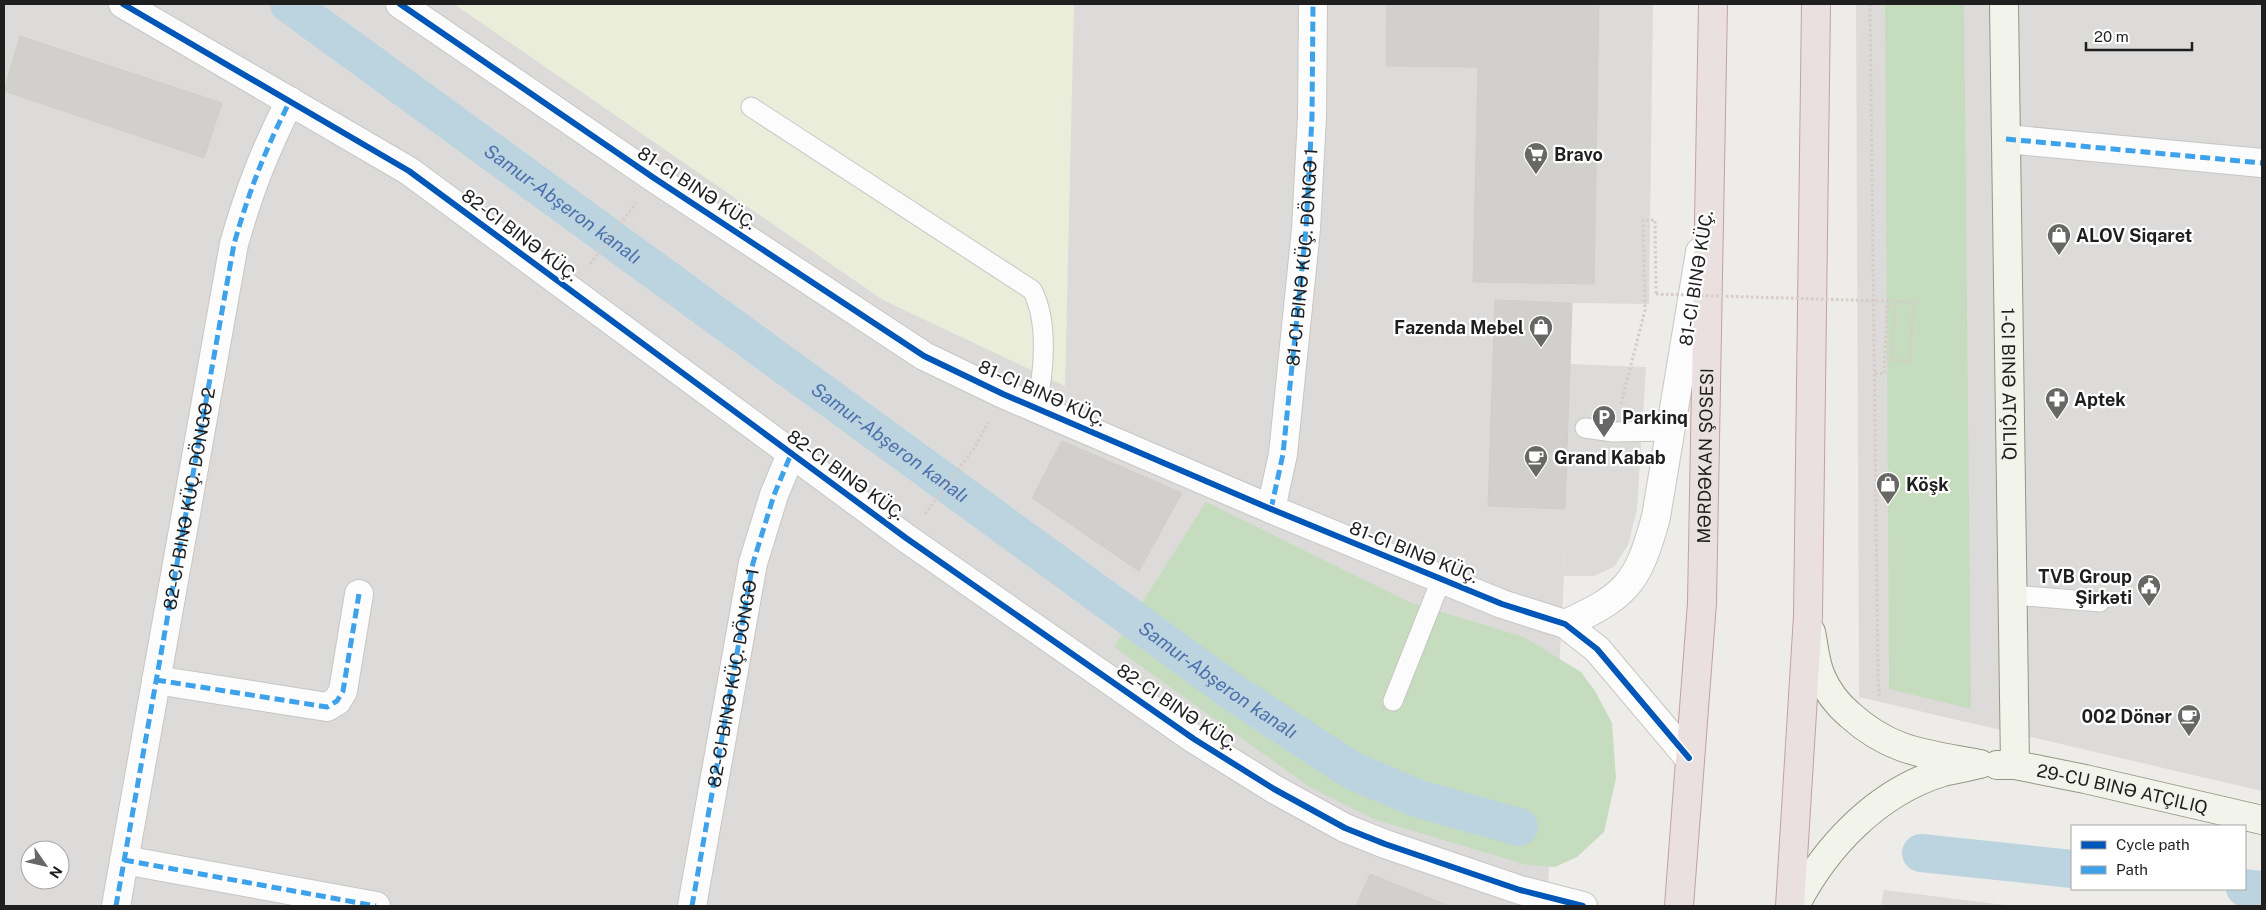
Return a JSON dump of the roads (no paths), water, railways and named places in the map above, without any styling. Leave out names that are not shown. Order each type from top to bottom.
[{"type":"highway","name":"MƏRDƏKAN ŞOSESI","points":[[1679,906],[1702,603],[1713,4]]},
{"type":"highway","points":[[1790,906],[1808,616],[1816,4]]},
{"type":"street","name":"82-CI BINƏ KÜÇ.","points":[[123,4],[409,171],[791,454],[1194,739],[1312,811],[1385,844],[1520,890],[1583,906]]},
{"type":"street","name":"81-CI BINƏ KÜÇ.","points":[[400,4],[654,178],[924,356],[1036,408],[1271,509],[1502,604],[1565,624],[1597,650],[1689,758]]},
{"type":"street","name":"81-CI BINƏ KÜÇ. DÖNGƏ 1","points":[[1271,509],[1283,454],[1306,229],[1312,118],[1313,4]]},
{"type":"street","points":[[2004,4],[2015,765]]},
{"type":"street","name":"82-CI BINƏ KÜÇ. DÖNGƏ 2","points":[[116,906],[234,244],[248,192],[265,150],[290,100]]},
{"type":"street","points":[[2006,139],[2262,163]]},
{"type":"street","name":"81-CI BINƏ KÜÇ.","points":[[1565,624],[1615,598],[1634,578],[1647,552],[1656,517],[1711,187]]},
{"type":"street","name":"82-CI BINƏ KÜÇ. DÖNGƏ 1","points":[[692,906],[753,563],[774,495],[791,454]]},
{"type":"street","points":[[156,680],[327,707],[337,702],[343,691],[359,594]]},
{"type":"street","points":[[1808,616],[1820,675],[1833,700],[1857,721],[1886,742],[1912,751],[1980,764],[2015,765],[2085,779],[2262,820]]},
{"type":"street","points":[[1795,906],[1805,886],[1824,859],[1861,818],[1907,787],[1942,772],[1980,764]]},
{"type":"street","points":[[124,860],[376,906]]},
{"type":"lane","points":[[751,107],[1032,290],[1040,304],[1044,376],[1036,408]]},
{"type":"lane","points":[[1585,428],[1613,432],[1670,431]]},
{"type":"lane","points":[[1393,701],[1441,580]]},
{"type":"lane","points":[[2012,594],[2100,602]]},
{"type":"waterway","name":"Samur-Abşeron kanalı","points":[[289,4],[1237,695],[1351,770],[1419,799],[1519,827]]},
{"type":"waterway","name":"Samur-Abşeron kanalı","points":[[1921,853],[2071,869]]},
{"type":"waterway","name":"Samur-Abşeron kanalı","points":[[2246,888],[2262,890]]},
{"type":"place","name":"Bravo","points":[[1536,175]]},
{"type":"place","name":"ALOV Siqaret","points":[[2059,256]]},
{"type":"place","name":"Fazenda Mebel","points":[[1541,348]]},
{"type":"place","name":"Aptek","points":[[2057,420]]},
{"type":"place","name":"Parkinq","points":[[1604,438]]},
{"type":"place","name":"Grand Kabab","points":[[1536,478]]},
{"type":"place","name":"Köşk","points":[[1888,505]]},
{"type":"place","name":"TVB Group Şirkəti","points":[[2149,607]]},
{"type":"place","name":"002 Dönər","points":[[2189,737]]}]
